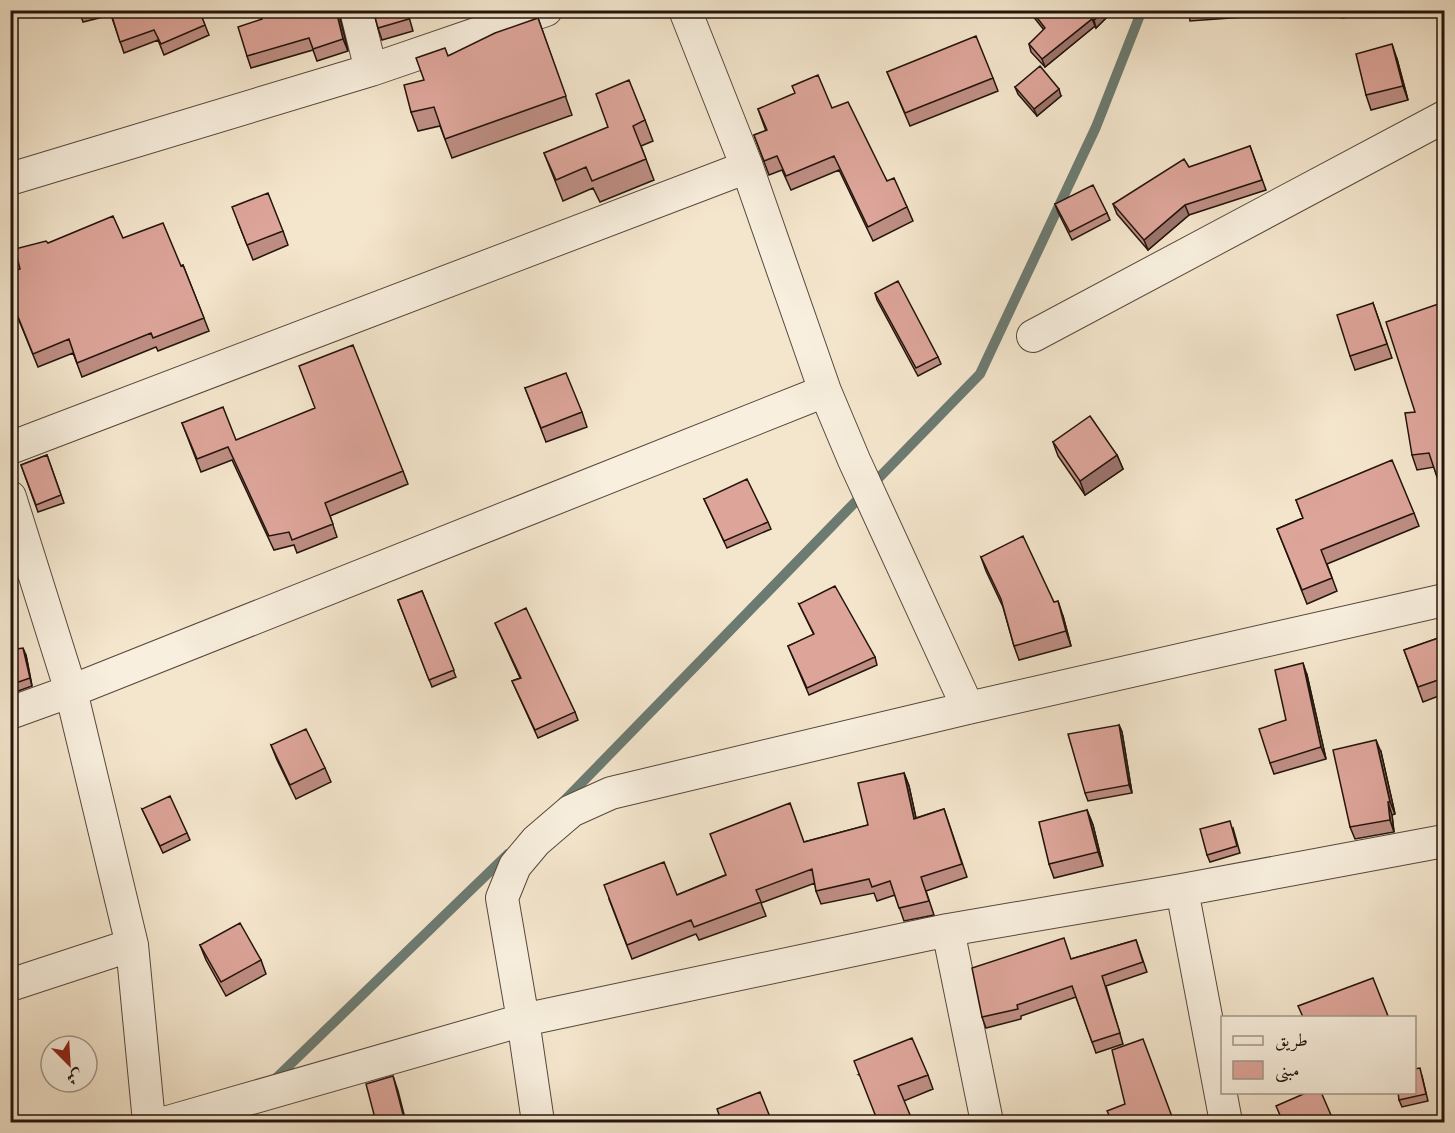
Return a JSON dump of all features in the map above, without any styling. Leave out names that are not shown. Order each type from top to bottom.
[{"type":"street","points":[[356,10],[371,70]]},
{"type":"street","points":[[10,179],[371,70],[546,10]]},
{"type":"street","points":[[685,10],[747,167],[825,391],[854,460],[968,708]]},
{"type":"street","points":[[1033,336],[1444,117]]},
{"type":"street","points":[[10,448],[747,167]]},
{"type":"street","points":[[10,713],[71,691],[825,391]]},
{"type":"street","points":[[10,497],[71,691],[132,945],[149,1122]]},
{"type":"street","points":[[538,1122],[502,898],[515,866],[536,841],[571,811],[611,793],[968,708],[1444,600]]},
{"type":"street","points":[[168,1122],[523,1020],[948,930],[1182,890],[1444,841]]},
{"type":"street","points":[[1182,890],[1226,1122]]},
{"type":"street","points":[[948,930],[987,1122]]},
{"type":"street","points":[[10,985],[132,945]]},
{"type":"building","points":[[110,10],[199,10],[205,25],[161,44],[154,30],[120,42]]},
{"type":"building","points":[[258,10],[336,10],[343,39],[313,49],[309,38],[247,56],[238,27],[262,19]]},
{"type":"building","points":[[373,10],[406,10],[409,19],[378,28]]},
{"type":"building","points":[[1031,10],[1104,10],[1042,59],[1029,44],[1045,28]]},
{"type":"building","points":[[1188,10],[1227,10],[1188,13]]},
{"type":"building","points":[[538,18],[566,96],[445,139],[434,107],[411,112],[404,85],[424,80],[416,58],[445,48],[448,56],[495,33]]},
{"type":"building","points":[[976,36],[993,78],[905,113],[887,72]]},
{"type":"building","points":[[1392,44],[1403,86],[1366,95],[1356,54]]},
{"type":"building","points":[[1040,66],[1059,89],[1034,109],[1015,87]]},
{"type":"building","points":[[818,75],[832,108],[848,102],[887,181],[894,178],[907,207],[868,227],[834,156],[786,176],[777,156],[764,161],[754,135],[767,130],[758,109],[795,93],[792,86]]},
{"type":"building","points":[[629,80],[645,120],[633,126],[646,159],[592,181],[586,167],[556,180],[544,153],[608,127],[596,94]]},
{"type":"building","points":[[1250,146],[1262,180],[1185,205],[1144,240],[1113,204],[1184,159],[1189,167]]},
{"type":"building","points":[[1093,185],[1107,213],[1070,232],[1055,204]]},
{"type":"building","points":[[268,193],[283,231],[247,245],[232,207]]},
{"type":"building","points":[[113,216],[123,238],[163,223],[204,318],[153,338],[151,333],[77,363],[69,339],[33,354],[10,297],[10,272],[20,269],[15,249],[46,241],[48,243]]},
{"type":"building","points":[[898,281],[938,357],[916,368],[875,293]]},
{"type":"building","points":[[1444,302],[1444,337],[1439,339],[1444,357],[1444,369],[1438,371],[1444,423],[1444,478],[1438,480],[1429,453],[1412,455],[1405,413],[1415,412],[1386,322]]},
{"type":"building","points":[[1373,303],[1387,344],[1350,356],[1337,315]]},
{"type":"building","points":[[353,345],[403,471],[325,503],[333,524],[292,540],[289,532],[269,536],[228,447],[197,459],[182,423],[223,407],[236,440],[315,408],[299,366]]},
{"type":"building","points":[[566,373],[582,412],[541,428],[525,388]]},
{"type":"building","points":[[1090,416],[1117,455],[1080,481],[1053,442]]},
{"type":"building","points":[[47,455],[61,495],[36,505],[21,465]]},
{"type":"building","points":[[1392,460],[1414,513],[1321,550],[1332,578],[1302,590],[1277,529],[1303,518],[1296,500]]},
{"type":"building","points":[[747,479],[768,522],[724,541],[704,499]]},
{"type":"building","points":[[1023,536],[1054,602],[1058,601],[1066,631],[1014,646],[1001,599],[981,557]]},
{"type":"building","points":[[835,586],[875,657],[807,688],[788,646],[814,634],[799,604]]},
{"type":"building","points":[[422,591],[454,670],[429,680],[398,600]]},
{"type":"building","points":[[526,608],[575,712],[535,730],[512,681],[521,678],[495,623]]},
{"type":"building","points":[[1444,636],[1444,678],[1418,687],[1404,650]]},
{"type":"building","points":[[23,648],[30,678],[10,685],[10,650]]},
{"type":"building","points":[[1303,663],[1321,747],[1270,763],[1259,729],[1286,720],[1275,670]]},
{"type":"building","points":[[1119,725],[1129,785],[1085,793],[1068,734]]},
{"type":"building","points":[[306,729],[325,768],[290,785],[271,745]]},
{"type":"building","points":[[1376,740],[1390,802],[1388,802],[1390,820],[1350,827],[1333,750]]},
{"type":"building","points":[[904,773],[914,819],[944,809],[962,864],[921,877],[929,901],[899,908],[890,881],[872,887],[869,879],[816,891],[812,869],[756,890],[761,902],[694,927],[691,920],[627,945],[604,885],[664,862],[677,895],[726,875],[710,834],[790,803],[804,842],[868,825],[858,783]]},
{"type":"building","points":[[170,796],[187,833],[160,846],[142,809]]},
{"type":"building","points":[[1087,810],[1098,852],[1049,864],[1039,822]]},
{"type":"building","points":[[1230,821],[1237,846],[1207,855],[1200,829]]},
{"type":"building","points":[[240,923],[261,960],[221,982],[200,945]]},
{"type":"building","points":[[1064,938],[1071,959],[1136,940],[1143,962],[1102,976],[1120,1033],[1092,1042],[1072,986],[1017,1005],[1018,1009],[982,1017],[972,968]]},
{"type":"building","points":[[1373,978],[1388,1016],[1303,1016],[1298,1006]]},
{"type":"building","points":[[912,1038],[928,1075],[898,1086],[913,1122],[878,1122],[854,1061]]},
{"type":"building","points":[[1143,1039],[1174,1122],[1094,1122],[1110,1117],[1107,1111],[1125,1104],[1112,1050]]},
{"type":"building","points":[[1420,1068],[1426,1094],[1399,1100],[1398,1094],[1416,1094],[1416,1069]]},
{"type":"building","points":[[393,1076],[405,1122],[376,1122],[366,1084]]},
{"type":"building","points":[[760,1092],[772,1122],[714,1122],[721,1120],[717,1109]]},
{"type":"building","points":[[1303,1094],[1322,1094],[1334,1122],[1283,1122],[1276,1106]]},
{"type":"waterway","points":[[563,802],[980,374],[1096,127],[1142,10]]},
{"type":"waterway","points":[[271,1083],[508,854]]}]
